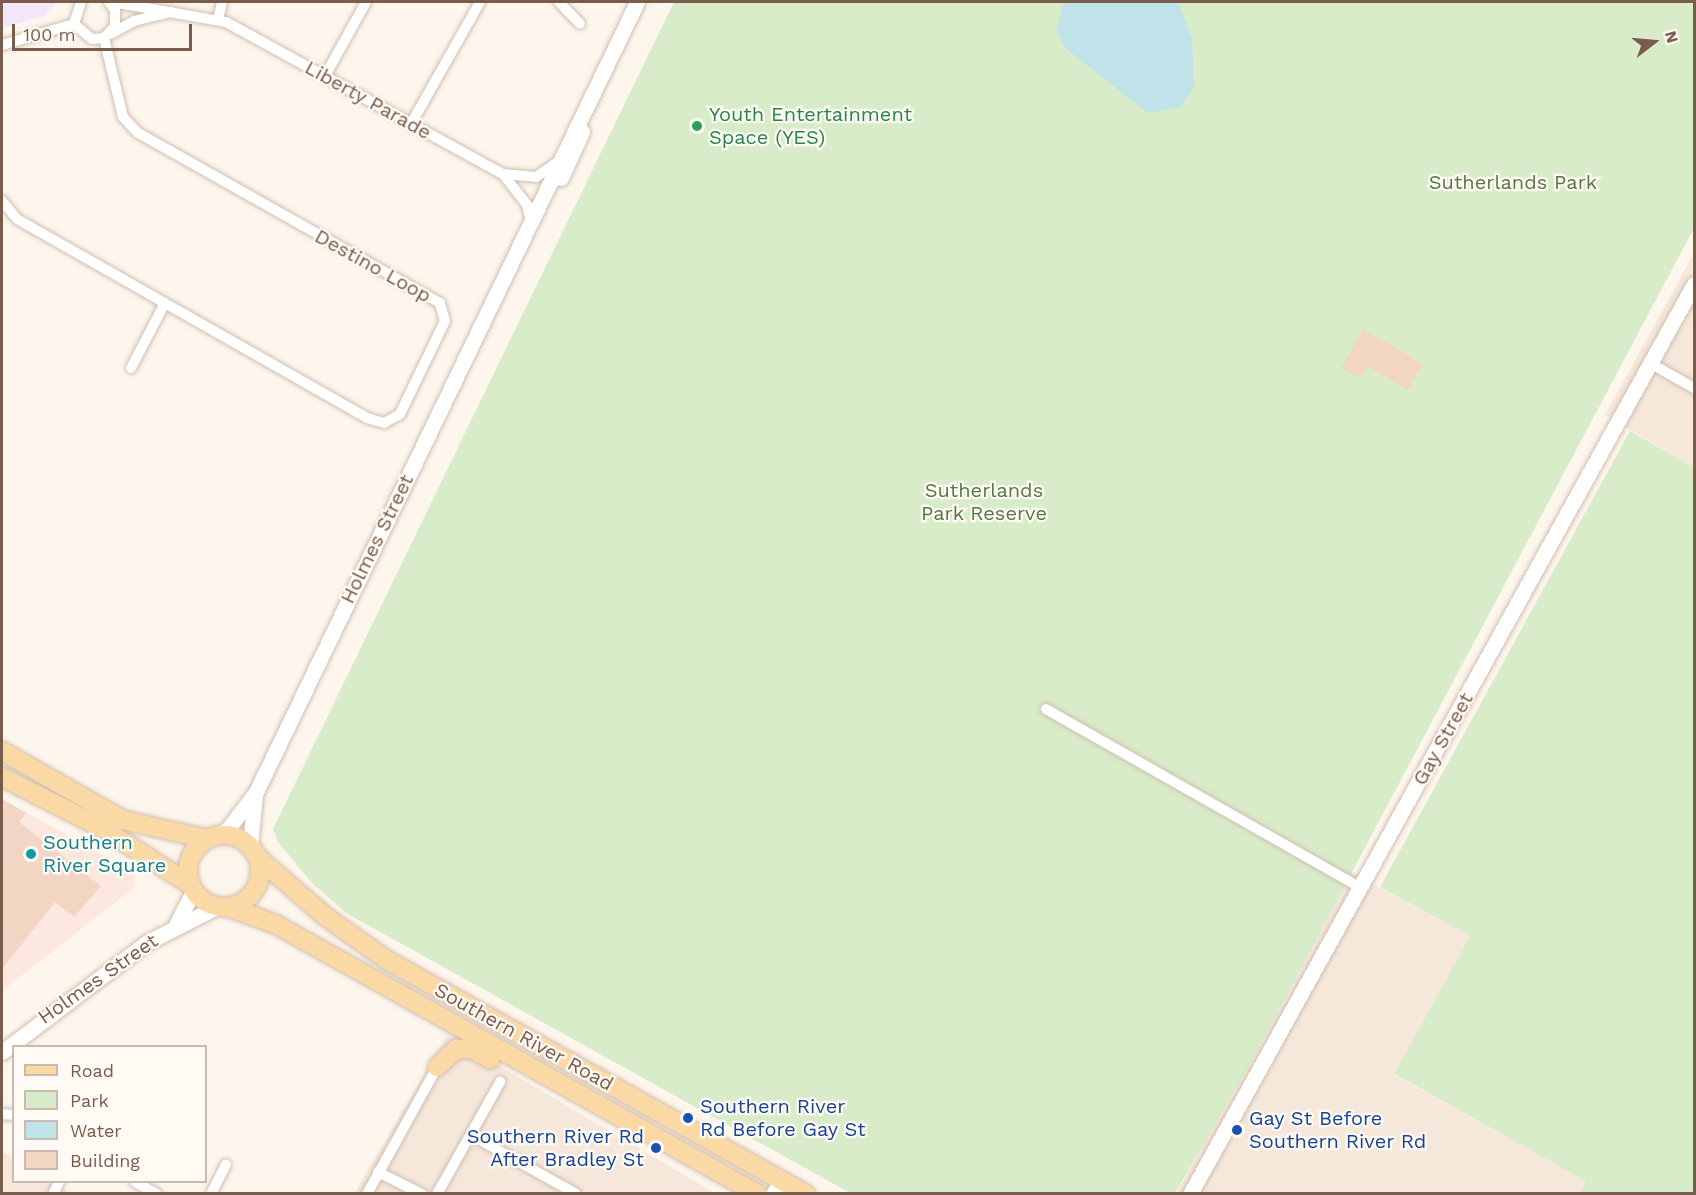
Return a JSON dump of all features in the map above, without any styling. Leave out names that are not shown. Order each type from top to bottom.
[{"type":"main road","name":"Holmes Street","points":[[212,838],[227,830],[256,792],[637,2]]},
{"type":"main road","name":"Holmes Street","points":[[500,288],[525,254],[574,153],[602,75]]},
{"type":"main road","name":"Gay Street","points":[[1190,1194],[1695,284]]},
{"type":"main road","points":[[2,751],[123,820],[212,838],[240,839],[253,852],[260,874],[255,889],[244,901],[223,907],[104,829],[2,777]]},
{"type":"main road","name":"Holmes Street","points":[[253,852],[256,792]]},
{"type":"main road","points":[[192,888],[190,859],[212,838]]},
{"type":"main road","name":"Southern River Road","points":[[253,852],[326,917],[387,960],[766,1188]]},
{"type":"main road","name":"Holmes Street","points":[[176,925],[192,888]]},
{"type":"main road","name":"Holmes Street","points":[[2,1045],[20,1035],[176,925],[223,907]]},
{"type":"main road","name":"Southern River Road","points":[[223,907],[275,924],[559,1084],[766,1188],[806,1194]]},
{"type":"main road","name":"Holmes Street","points":[[2,1052],[20,1035]]},
{"type":"main road","points":[[437,1067],[456,1049],[465,1048],[543,1087],[559,1084]]},
{"type":"street","points":[[74,24],[81,2]]},
{"type":"street","points":[[74,24],[86,38],[107,36],[117,21],[110,2]]},
{"type":"street","name":"Liberty Parade","points":[[110,2],[218,20],[503,174],[536,177],[559,160]]},
{"type":"street","points":[[218,20],[222,2]]},
{"type":"street","points":[[325,76],[366,2]]},
{"type":"street","points":[[411,124],[480,2]]},
{"type":"street","points":[[559,2],[580,24]]},
{"type":"street","name":"Liberty Parade","points":[[107,36],[134,21],[172,12]]},
{"type":"street","points":[[2,45],[74,24]]},
{"type":"street","name":"Destino Loop","points":[[2,201],[17,219],[384,423],[400,414],[445,321],[440,303],[138,133],[123,117],[107,36]]},
{"type":"street","points":[[503,174],[527,205],[531,221]]},
{"type":"street","points":[[130,368],[165,303]]},
{"type":"street","points":[[1650,363],[1695,388]]},
{"type":"street","points":[[1046,709],[1361,888]]},
{"type":"street","points":[[366,1194],[437,1067]]},
{"type":"street","points":[[438,1194],[500,1082]]},
{"type":"street","points":[[471,1135],[576,1194]]},
{"type":"street","points":[[211,1194],[226,1165]]},
{"type":"street","points":[[378,1172],[422,1194]]},
{"type":"street","points":[[137,1183],[157,1194]]},
{"type":"shaded area","points":[[2,2],[58,2],[45,16],[2,28]]},
{"type":"shaded area","points":[[1694,253],[1694,467],[1605,415]]},
{"type":"shaded area","name":"Southern River Square","points":[[2,799],[134,872],[135,887],[2,991]]},
{"type":"shaded area","points":[[1351,872],[1470,936],[1394,1075],[1587,1181],[1580,1194],[1176,1194]]},
{"type":"shaded area","points":[[447,1035],[711,1191],[714,1193],[354,1194]]},
{"type":"shaded area","points":[[2,1152],[12,1158],[12,1183],[54,1183],[72,1193],[2,1193]]},
{"type":"green space","name":"Sutherlands Park Reserve","points":[[674,2],[1694,2],[1694,228],[1248,1068],[1175,1193],[850,1193],[346,913],[312,883],[278,842],[273,829]]},
{"type":"green space","points":[[1630,431],[1694,467],[1694,1193],[1580,1193],[1586,1181],[1394,1074],[1470,936],[1380,887]]},
{"type":"water","points":[[1064,2],[1178,2],[1192,39],[1194,87],[1181,107],[1148,113],[1065,48],[1056,30]]},
{"type":"building","points":[[1363,329],[1423,364],[1408,390],[1367,366],[1360,378],[1341,368]]},
{"type":"building","name":"Southern River Square","points":[[2,799],[26,813],[19,822],[101,886],[74,917],[55,902],[2,969]]},
{"type":"place","name":"Youth Entertainment Space (YES)","points":[[697,126]]},
{"type":"place","name":"Southern River Square","points":[[31,854]]},
{"type":"place","name":"Southern River Rd Before Gay St","points":[[688,1118]]},
{"type":"place","name":"Gay St Before Southern River Rd","points":[[1237,1130]]},
{"type":"place","name":"Southern River Rd After Bradley St","points":[[656,1148]]},
{"type":"park label","name":"Sutherlands Park","points":[[1513,182]]}]
